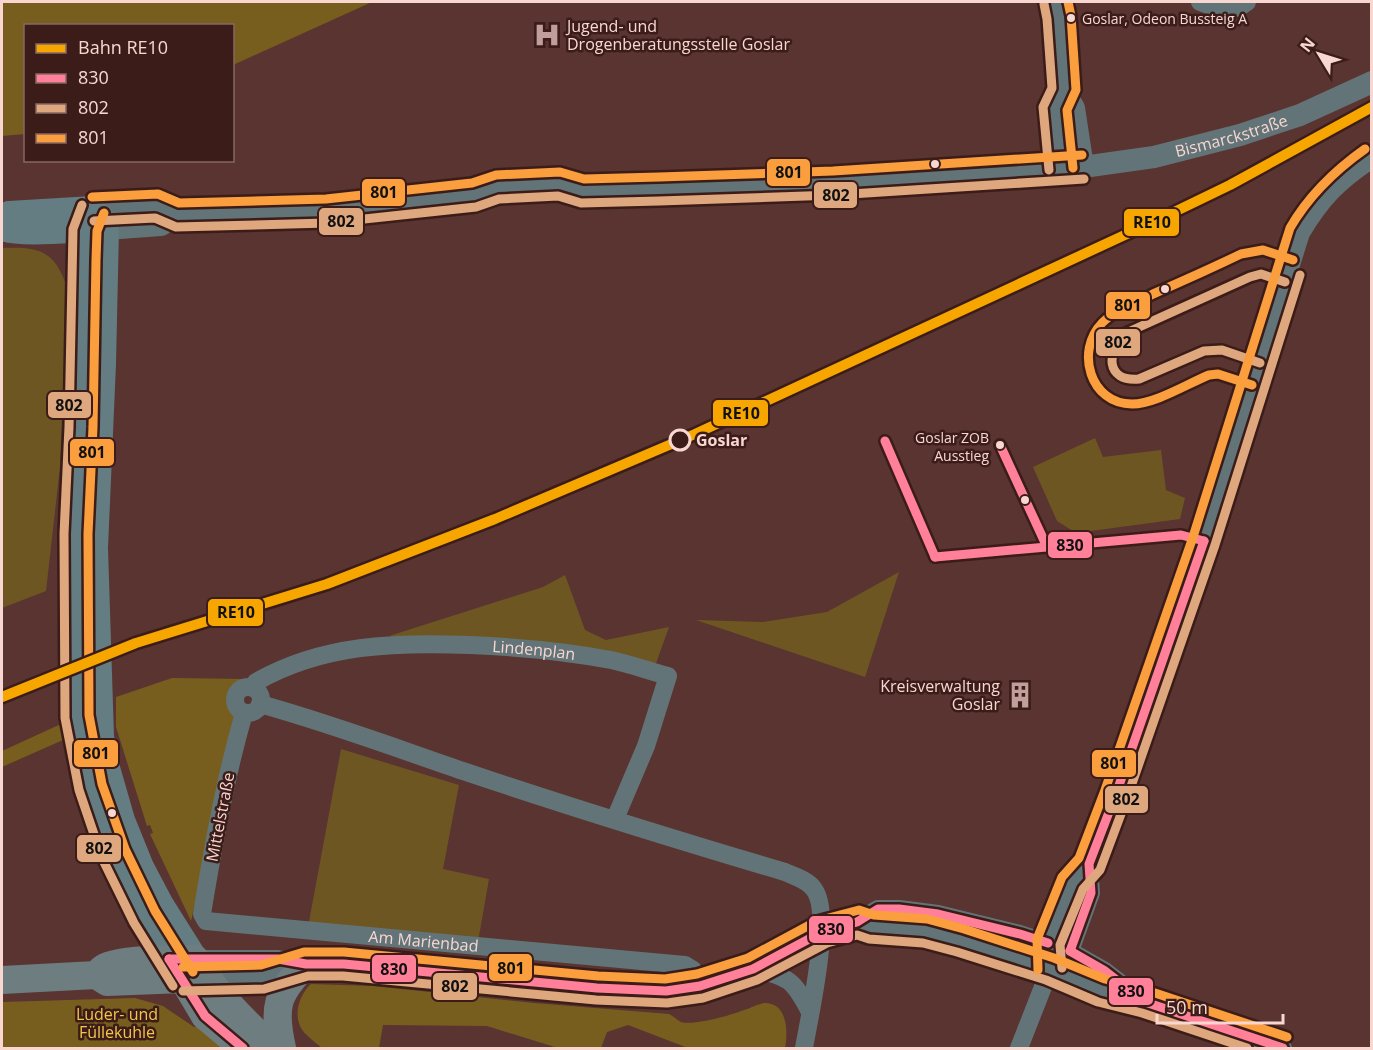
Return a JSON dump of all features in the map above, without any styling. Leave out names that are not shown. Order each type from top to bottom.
[{"type":"main road","points":[[2,217],[9,214],[94,222]]},
{"type":"main road","points":[[2,228],[8,230],[94,222]]},
{"type":"main road","points":[[94,222],[104,364],[95,548],[101,736],[107,768],[122,820],[141,867],[189,969],[205,1016],[243,1048]]},
{"type":"main road","points":[[282,1048],[276,1022],[278,1004],[292,978],[306,964]]},
{"type":"main road","points":[[2,981],[96,975],[107,982],[189,969]]},
{"type":"main road","points":[[189,969],[273,1048]]},
{"type":"street","points":[[1056,2],[1064,91],[1074,108],[1083,167]]},
{"type":"street","points":[[1200,2],[1226,11],[1237,9],[1247,2]]},
{"type":"street","name":"Bismarckstraße","points":[[94,222],[161,225],[176,215],[327,211],[475,195],[495,203],[561,199],[582,191],[834,183],[1083,167],[1154,157],[1240,135],[1300,115],[1371,82]]},
{"type":"street","points":[[1061,169],[1055,107],[1064,91]]},
{"type":"street","points":[[1019,1048],[1050,969],[1048,943],[1073,883],[1089,864],[1116,794],[1204,541],[1301,233],[1326,196],[1343,179],[1371,159]]},
{"type":"street","name":"Lindenplan","points":[[244,713],[254,712],[257,696],[256,682],[302,660],[357,647],[430,644],[532,648],[612,661],[668,676],[646,746],[615,819]]},
{"type":"street","points":[[257,696],[323,722],[466,772],[785,872],[814,888],[819,900],[822,932],[804,1048]]},
{"type":"street","name":"Mittelstraße","points":[[206,921],[202,914],[215,836],[235,742],[244,713]]},
{"type":"street","points":[[1050,969],[1070,951],[1091,893],[1089,864]]},
{"type":"street","points":[[189,969],[278,959],[306,964],[379,966],[597,988],[666,991],[700,986],[753,969],[822,932],[857,922],[878,909],[918,910],[1020,934],[1070,951],[1105,971],[1145,1002]]},
{"type":"street","name":"Am Marienbad","points":[[206,921],[685,965],[693,970],[700,986]]},
{"type":"street","points":[[857,922],[872,927],[925,931],[1050,969],[1101,990],[1145,1002],[1283,1048]]},
{"type":"street","points":[[189,969],[263,977],[306,964]]},
{"type":"street","points":[[753,969],[777,974],[789,980],[798,988],[810,1012]]},
{"type":"shaded area","points":[[2,248],[26,248],[44,253],[57,266],[67,288],[60,467],[46,591],[2,608]]},
{"type":"shaded area","points":[[1095,438],[1103,457],[1161,450],[1166,490],[1185,498],[1180,519],[1076,533],[1057,521],[1033,467]]},
{"type":"shaded area","points":[[899,572],[865,677],[696,620],[763,622],[827,612]]},
{"type":"shaded area","points":[[565,575],[585,630],[606,640],[669,627],[654,669],[478,639],[389,636],[543,587]]},
{"type":"shaded area","points":[[341,749],[459,785],[443,869],[489,879],[478,942],[308,927]]},
{"type":"green space","points":[[2,2],[372,2],[234,65],[234,24],[24,24],[24,134],[2,136]]},
{"type":"green space","points":[[172,678],[246,679],[191,921],[150,834],[153,833],[150,825],[147,826],[116,727],[116,697]]},
{"type":"green space","points":[[61,724],[63,740],[2,767],[2,751]]},
{"type":"green space","points":[[311,984],[373,986],[669,1014],[687,1023],[722,1017],[766,1003],[779,1008],[785,1020],[786,1042],[785,1048],[688,1048],[628,1025],[607,1032],[601,1048],[558,1048],[487,1026],[383,1025],[379,1048],[322,1048],[303,1031],[299,1022],[299,1004]]},
{"type":"green space","name":"Luder- und Füllekuhle","points":[[135,998],[163,1006],[194,1027],[204,1026],[233,1048],[2,1048],[2,1002]]},
{"type":"rail line","name":"RE10","points":[[2,697],[136,643],[327,584],[495,519],[695,434],[1168,215],[1230,185],[1372,107]]},
{"type":"transit line","name":"801","points":[[1068,2],[1076,90],[1067,110],[1073,168]]},
{"type":"transit line","name":"802","points":[[1044,4],[1052,88],[1043,107],[1049,170]]},
{"type":"transit line","name":"801","points":[[1038,970],[1037,939],[1062,877],[1079,858],[1105,790],[1193,537],[1290,228],[1305,205],[1323,184],[1365,149]]},
{"type":"transit line","name":"801","points":[[92,197],[158,194],[179,203],[326,199],[472,183],[496,175],[560,172],[584,179],[659,177],[833,171],[1082,155]]},
{"type":"transit line","name":"802","points":[[94,221],[155,218],[176,227],[327,223],[476,207],[499,199],[558,196],[581,203],[835,195],[1084,179]]},
{"type":"transit line","name":"802","points":[[82,205],[73,229],[69,427],[64,534],[65,718],[79,790],[102,858],[134,923],[173,986]]},
{"type":"transit line","name":"801","points":[[104,213],[97,231],[96,260],[93,427],[88,534],[89,715],[102,784],[125,849],[155,911],[193,972]]},
{"type":"transit line","name":"801","points":[[1252,385],[1218,374],[1209,375],[1151,401],[1132,404],[1118,402],[1097,386],[1091,374],[1089,347],[1102,323],[1113,314],[1241,254],[1263,250],[1293,260]]},
{"type":"transit line","name":"802","points":[[1260,363],[1222,350],[1204,351],[1139,379],[1128,379],[1115,371],[1112,356],[1119,340],[1126,333],[1250,277],[1261,274],[1285,282]]},
{"type":"transit line","name":"802","points":[[1062,968],[1060,945],[1083,889],[1100,870],[1127,798],[1215,545],[1300,275]]},
{"type":"transit line","name":"830","points":[[885,441],[935,557]]},
{"type":"transit line","name":"830","points":[[1000,445],[1047,547]]},
{"type":"transit line","name":"830","points":[[935,557],[1181,535],[1204,541]]},
{"type":"transit line","name":"830","points":[[1070,951],[1091,893],[1089,864],[1116,794],[1204,541]]},
{"type":"transit line","name":"830","points":[[169,959],[278,959],[306,964],[344,964],[597,988],[666,991],[700,986],[753,969],[822,932],[857,922],[878,909],[938,914],[1048,943]]},
{"type":"transit line","name":"801","points":[[183,967],[261,965],[304,952],[344,952],[598,976],[665,979],[697,974],[748,958],[817,921],[859,910],[874,915],[927,919],[964,929],[1054,958],[1105,979],[1149,991],[1287,1037]]},
{"type":"transit line","name":"802","points":[[183,991],[264,989],[308,976],[343,976],[596,1000],[667,1003],[703,998],[757,980],[827,943],[857,935],[869,939],[923,943],[957,952],[1046,980],[1098,1002],[1142,1013],[1247,1048]]},
{"type":"transit line","name":"830","points":[[1070,951],[1105,971],[1145,1002],[1283,1048]]},
{"type":"transit line","name":"830","points":[[169,959],[205,1016],[243,1048]]},
{"type":"place","name":"Goslar, Odeon Bussteig A","points":[[1071,18]]},
{"type":"place","name":"Jugend- und Drogenberatungsstelle Goslar","points":[[547,35]]},
{"type":"place","name":"Goslar","points":[[680,440]]},
{"type":"place","name":"Goslar ZOB Ausstieg","points":[[1000,445]]},
{"type":"place","name":"Kreisverwaltung Goslar","points":[[1020,695]]}]
